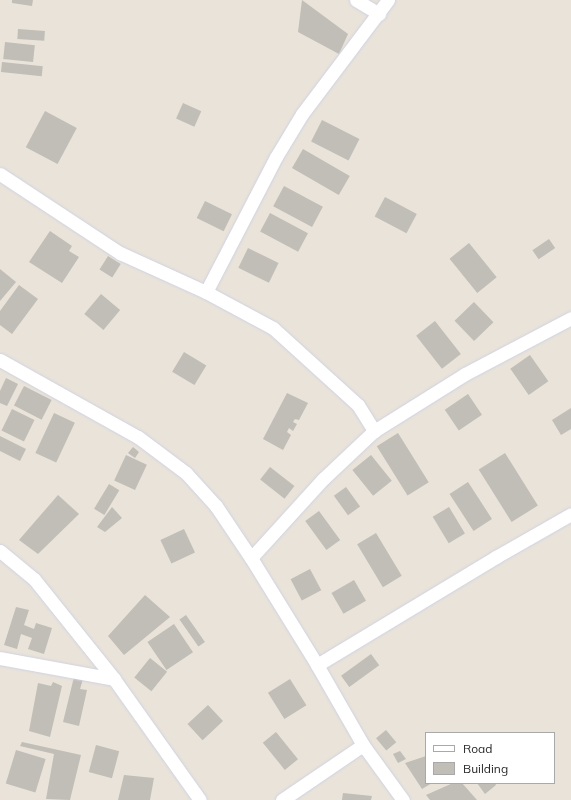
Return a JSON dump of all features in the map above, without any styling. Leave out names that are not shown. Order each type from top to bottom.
[{"type":"street","points":[[356,0],[379,14]]},
{"type":"street","points":[[206,292],[276,157],[302,114],[379,14],[388,0]]},
{"type":"street","points":[[0,174],[120,253],[206,292],[273,328],[358,405],[374,431]]},
{"type":"street","points":[[251,558],[323,479],[374,431],[465,374],[571,318]]},
{"type":"street","points":[[0,360],[138,436],[186,473],[216,506],[251,558],[317,665],[362,745],[403,800]]},
{"type":"street","points":[[317,665],[496,557],[571,514]]},
{"type":"street","points":[[0,551],[34,579],[114,679],[200,800]]},
{"type":"street","points":[[0,658],[114,679]]},
{"type":"street","points":[[282,800],[362,745]]},
{"type":"building","points":[[12,0],[33,0],[32,6],[12,3]]},
{"type":"building","points":[[302,0],[348,34],[339,54],[298,32]]},
{"type":"building","points":[[18,29],[45,31],[44,41],[17,39]]},
{"type":"building","points":[[5,42],[35,45],[33,62],[3,59]]},
{"type":"building","points":[[2,62],[43,66],[42,76],[1,72]]},
{"type":"building","points":[[183,103],[201,111],[194,127],[176,119]]},
{"type":"building","points":[[45,111],[77,128],[58,164],[26,147]]},
{"type":"building","points":[[322,120],[359,139],[349,160],[311,141]]},
{"type":"building","points":[[303,149],[350,176],[339,195],[292,168]]},
{"type":"building","points":[[284,186],[323,207],[312,227],[273,206]]},
{"type":"building","points":[[385,197],[417,214],[406,233],[375,216]]},
{"type":"building","points":[[205,201],[232,214],[224,231],[197,218]]},
{"type":"building","points":[[270,213],[308,233],[298,252],[260,232]]},
{"type":"building","points":[[50,231],[72,246],[69,251],[79,257],[62,283],[29,262]]},
{"type":"building","points":[[549,239],[555,248],[539,259],[532,250]]},
{"type":"building","points":[[469,243],[497,277],[477,293],[450,259]]},
{"type":"building","points":[[248,248],[279,263],[269,283],[238,268]]},
{"type":"building","points":[[108,256],[121,264],[112,278],[100,270]]},
{"type":"building","points":[[0,269],[16,282],[0,301]]},
{"type":"building","points":[[19,285],[38,299],[12,334],[0,325],[0,311]]},
{"type":"building","points":[[101,294],[120,310],[103,330],[84,314]]},
{"type":"building","points":[[474,302],[493,322],[474,341],[455,321]]},
{"type":"building","points":[[435,321],[461,354],[442,369],[416,336]]},
{"type":"building","points":[[184,352],[206,365],[194,385],[172,372]]},
{"type":"building","points":[[530,355],[548,381],[529,395],[510,369]]},
{"type":"building","points":[[6,378],[18,384],[7,406],[0,403],[0,391]]},
{"type":"building","points":[[24,386],[52,400],[42,420],[14,406]]},
{"type":"building","points":[[287,393],[308,403],[299,420],[295,419],[293,422],[297,424],[293,431],[289,428],[287,432],[291,435],[283,450],[263,439]]},
{"type":"building","points":[[468,394],[482,415],[459,430],[445,410]]},
{"type":"building","points":[[571,408],[571,429],[561,435],[552,420]]},
{"type":"building","points":[[12,409],[34,420],[24,442],[1,431]]},
{"type":"building","points":[[54,413],[75,423],[56,463],[35,453]]},
{"type":"building","points":[[398,433],[429,482],[408,495],[377,446]]},
{"type":"building","points":[[0,436],[26,449],[20,461],[0,451]]},
{"type":"building","points":[[133,447],[139,452],[135,458],[128,453]]},
{"type":"building","points":[[505,453],[538,506],[512,522],[479,469]]},
{"type":"building","points":[[126,455],[147,465],[135,490],[114,480]]},
{"type":"building","points":[[371,455],[392,481],[373,496],[352,470]]},
{"type":"building","points":[[270,467],[294,486],[285,499],[260,480]]},
{"type":"building","points":[[468,482],[492,519],[474,531],[450,494]]},
{"type":"building","points":[[109,484],[119,490],[104,515],[94,509]]},
{"type":"building","points":[[346,487],[360,506],[348,515],[334,496]]},
{"type":"building","points":[[58,495],[79,514],[38,554],[19,540]]},
{"type":"building","points":[[112,507],[122,518],[105,532],[97,527]]},
{"type":"building","points":[[449,507],[465,534],[449,543],[433,517]]},
{"type":"building","points":[[319,511],[340,540],[326,550],[305,521]]},
{"type":"building","points":[[184,529],[195,553],[171,564],[160,540]]},
{"type":"building","points":[[376,533],[402,576],[383,587],[357,544]]},
{"type":"building","points":[[310,569],[321,590],[302,601],[291,579]]},
{"type":"building","points":[[354,580],[366,601],[343,614],[331,593]]},
{"type":"building","points":[[145,595],[170,617],[124,655],[108,636]]},
{"type":"building","points":[[16,607],[29,610],[24,625],[34,629],[36,623],[52,628],[44,654],[28,649],[32,638],[21,634],[17,649],[4,645]]},
{"type":"building","points":[[186,615],[205,642],[198,647],[179,620]]},
{"type":"building","points":[[174,624],[193,652],[166,670],[147,642]]},
{"type":"building","points":[[371,654],[379,665],[349,687],[341,676]]},
{"type":"building","points":[[150,658],[167,672],[151,691],[134,677]]},
{"type":"building","points":[[74,677],[83,679],[80,689],[87,690],[79,726],[63,722]]},
{"type":"building","points":[[290,679],[306,705],[284,719],[268,693]]},
{"type":"building","points":[[53,682],[62,686],[50,737],[29,731],[38,683],[51,686]]},
{"type":"building","points":[[208,705],[223,721],[203,740],[188,724]]},
{"type":"building","points":[[386,730],[396,742],[386,751],[376,738]]},
{"type":"building","points":[[276,732],[298,759],[285,770],[263,743]]},
{"type":"building","points":[[22,742],[81,755],[70,800],[46,799],[54,754],[20,746]]},
{"type":"building","points":[[96,745],[119,751],[112,778],[89,772]]},
{"type":"building","points":[[16,750],[46,759],[35,793],[6,783]]},
{"type":"building","points":[[400,751],[406,759],[398,763],[393,754]]},
{"type":"building","points":[[425,756],[425,784],[430,784],[422,789],[405,763]]},
{"type":"building","points":[[124,775],[154,778],[150,800],[118,800]]},
{"type":"building","points":[[451,784],[463,784],[477,800],[430,800],[426,795]]},
{"type":"building","points":[[478,784],[496,784],[496,785],[485,794]]},
{"type":"building","points":[[343,793],[372,796],[371,800],[342,800]]}]
